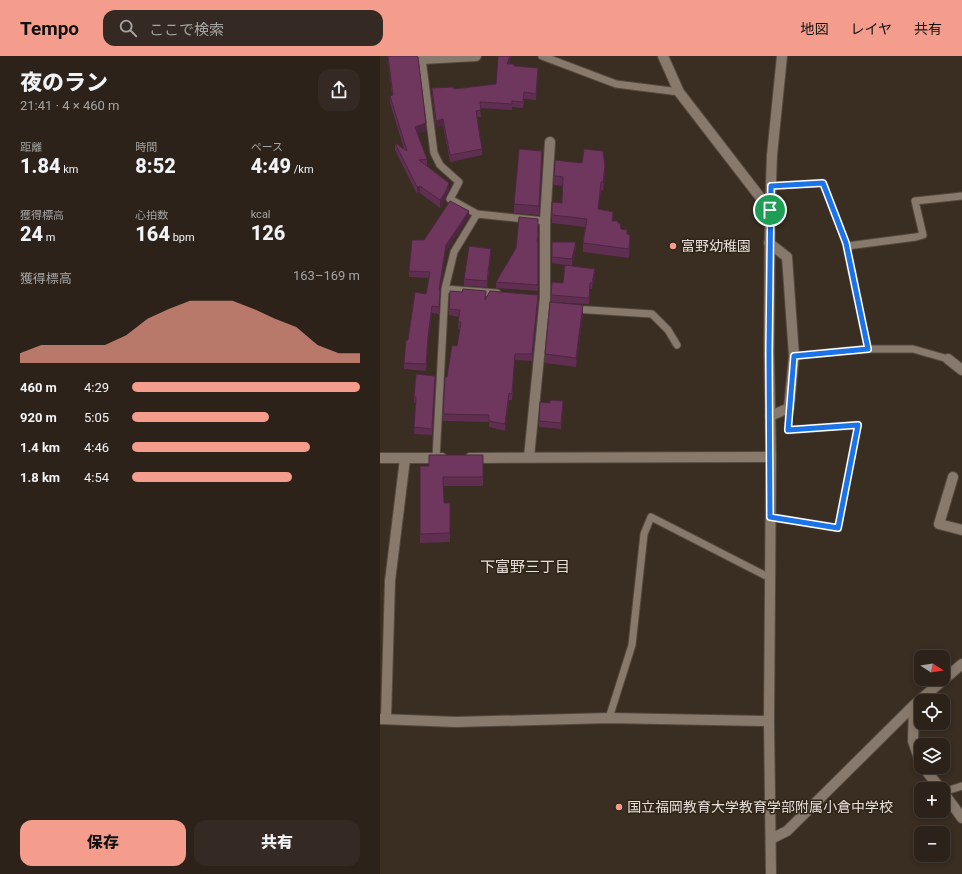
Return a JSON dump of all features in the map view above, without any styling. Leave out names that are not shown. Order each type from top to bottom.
[{"type":"street","points":[[418,58],[476,56]]},
{"type":"street","points":[[663,56],[679,92],[770,210]]},
{"type":"street","points":[[771,874],[769,721],[771,457],[769,243],[772,155],[782,56]]},
{"type":"street","points":[[529,457],[545,302],[544,221],[550,142]]},
{"type":"street","points":[[769,243],[787,257],[794,356],[789,408],[770,416]]},
{"type":"street","points":[[948,359],[962,370]]},
{"type":"street","points":[[380,458],[771,457]]},
{"type":"street","points":[[405,459],[390,580],[383,719],[456,722],[609,718],[769,721]]},
{"type":"street","points":[[953,477],[939,524],[962,530]]},
{"type":"street","points":[[927,694],[962,664]]},
{"type":"street","points":[[771,839],[787,831],[914,705]]},
{"type":"street","points":[[914,705],[914,744]]},
{"type":"street","points":[[929,774],[935,782]]},
{"type":"street","points":[[950,802],[962,818]]},
{"type":"lane","points":[[542,56],[616,84],[679,92]]},
{"type":"lane","points":[[418,58],[434,154],[440,165],[459,182],[450,199],[477,214],[544,221]]},
{"type":"lane","points":[[771,186],[823,183],[847,246],[868,349]]},
{"type":"lane","points":[[847,246],[923,235],[915,201],[962,196]]},
{"type":"lane","points":[[436,458],[445,289],[454,252],[477,214]]},
{"type":"lane","points":[[445,289],[507,294]]},
{"type":"lane","points":[[567,308],[652,314],[668,330],[677,345]]},
{"type":"lane","points":[[794,356],[868,349],[913,348],[948,359]]},
{"type":"lane","points":[[770,517],[838,528],[858,425],[788,430],[789,408]]},
{"type":"lane","points":[[609,718],[632,645],[644,534],[651,517],[770,578]]},
{"type":"lane","points":[[950,790],[962,786]]},
{"type":"building","points":[[388,56],[418,57],[426,123],[415,127],[427,159],[419,160],[449,183],[440,200],[420,186],[417,187],[395,143],[407,151],[390,96],[393,95]]},
{"type":"building","points":[[498,56],[510,56],[507,64],[538,68],[536,94],[524,92],[523,102],[512,101],[512,104],[480,102],[481,110],[476,111],[482,149],[450,155],[443,119],[436,121],[432,88],[454,87],[454,89],[496,84]]},
{"type":"building","points":[[519,149],[542,151],[539,206],[514,204]]},
{"type":"building","points":[[584,149],[603,151],[605,166],[603,182],[601,182],[598,209],[613,212],[612,221],[618,221],[621,229],[627,230],[627,234],[630,235],[629,249],[583,243],[587,219],[552,215],[552,202],[562,203],[563,177],[554,176],[555,160],[582,163]]},
{"type":"building","points":[[450,201],[469,211],[446,245],[439,290],[439,307],[432,306],[426,364],[404,363],[406,340],[408,340],[415,292],[426,294],[430,272],[409,271],[412,240],[424,240]]},
{"type":"building","points":[[519,217],[538,219],[538,285],[496,282],[516,248]]},
{"type":"building","points":[[552,242],[576,242],[572,259],[552,257]]},
{"type":"building","points":[[469,246],[491,249],[487,281],[464,279]]},
{"type":"building","points":[[565,265],[595,269],[592,283],[590,283],[589,298],[551,295],[552,282],[563,283]]},
{"type":"building","points":[[463,289],[486,291],[485,300],[490,291],[538,295],[532,354],[515,354],[512,394],[509,393],[505,424],[489,421],[489,415],[443,414],[445,377],[447,377],[452,345],[457,346],[461,322],[458,322],[460,310],[449,309],[450,291],[462,292]]},
{"type":"building","points":[[550,302],[583,305],[576,358],[545,354]]},
{"type":"building","points":[[416,374],[435,376],[432,429],[414,427]]},
{"type":"building","points":[[550,400],[563,401],[561,423],[539,421],[540,402],[550,403]]},
{"type":"building","points":[[429,455],[483,455],[483,477],[443,477],[444,503],[450,503],[450,533],[420,534],[420,466],[429,466]]},
{"type":"place","name":"富野幼稚園","points":[[673,246]]},
{"type":"place","name":"国立福岡教育大学教育学部附属小倉中学校","points":[[619,807]]},
{"type":"district","name":"下富野三丁目","points":[[525,567]]},
{"type":"route","points":[[823,183],[846,243],[868,349],[794,356],[788,430],[858,425],[838,528],[770,517],[770,210],[771,186],[823,183]]}]
